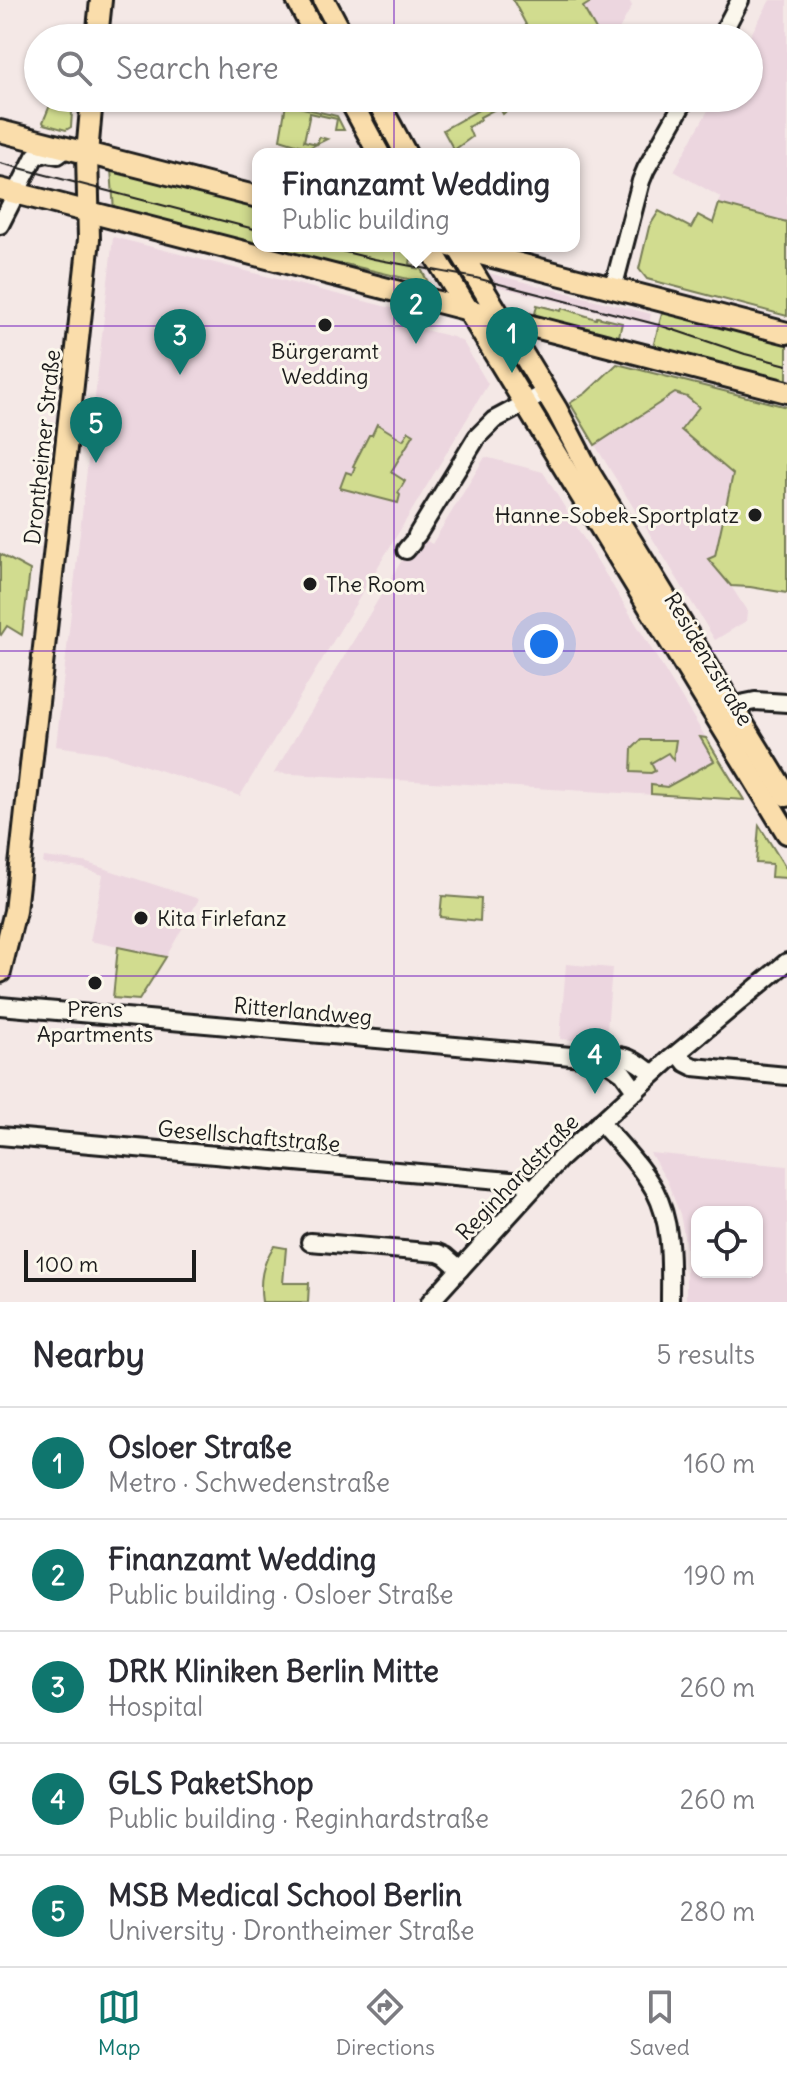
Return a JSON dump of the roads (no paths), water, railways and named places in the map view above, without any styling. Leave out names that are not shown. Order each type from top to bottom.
[{"type":"main road","points":[[98,24],[101,0]]},
{"type":"main road","points":[[297,0],[310,24]]},
{"type":"main road","points":[[324,0],[337,24]]},
{"type":"main road","name":"Drontheimer Straße","points":[[0,972],[16,903],[89,239],[87,154],[91,112]]},
{"type":"main road","points":[[356,112],[376,148]]},
{"type":"main road","points":[[384,112],[403,148]]},
{"type":"main road","points":[[0,131],[252,195]]},
{"type":"main road","points":[[8,191],[787,392]]},
{"type":"main road","points":[[433,252],[524,404],[648,588]]},
{"type":"main road","points":[[458,252],[566,425],[648,588]]},
{"type":"main road","points":[[474,252],[787,333]]},
{"type":"main road","name":"Residenzstraße","points":[[648,588],[721,708],[787,833]]},
{"type":"main road","name":"Residenzstraße","points":[[721,708],[787,796]]},
{"type":"street","points":[[727,24],[740,0]]},
{"type":"street","points":[[613,289],[641,181],[678,112]]},
{"type":"street","points":[[0,225],[8,191],[35,156],[47,153],[58,155],[67,148]]},
{"type":"street","points":[[412,543],[477,437],[494,420],[546,392]]},
{"type":"street","points":[[721,708],[755,701],[787,703]]},
{"type":"street","name":"Reginhardstraße","points":[[430,1302],[560,1159],[653,1074],[787,962]]},
{"type":"street","name":"Ritterlandweg","points":[[0,1006],[603,1059],[626,1057],[653,1074]]},
{"type":"street","points":[[678,1053],[694,1067],[787,1076]]},
{"type":"street","points":[[603,1059],[623,1073],[636,1091]]},
{"type":"street","points":[[600,1122],[657,1194],[668,1235],[670,1302]]},
{"type":"street","name":"Gesellschaftstraße","points":[[0,1136],[522,1182],[531,1190]]},
{"type":"street","points":[[494,1181],[516,1207]]},
{"type":"street","points":[[310,1242],[438,1253],[460,1269]]},
{"type":"tram line","points":[[0,163],[252,228]]},
{"type":"tram line","points":[[345,252],[476,278],[659,325],[787,365]]},
{"type":"place","name":"Bürgeramt Wedding","points":[[325,325]]},
{"type":"place","name":"Finanzamt Wedding","points":[[416,344]]},
{"type":"place","name":"Osloer Straße","points":[[512,373]]},
{"type":"place","name":"DRK Kliniken Berlin Mitte","points":[[180,375]]},
{"type":"place","name":"MSB Medical School Berlin","points":[[96,463]]},
{"type":"place","name":"Hanne-Sobek-Sportplatz","points":[[755,515]]},
{"type":"place","name":"The Room","points":[[310,584]]},
{"type":"place","name":"Kita Firlefanz","points":[[141,918]]},
{"type":"place","name":"Prens Apartments","points":[[95,983]]},
{"type":"place","name":"GLS PaketShop","points":[[595,1094]]}]
